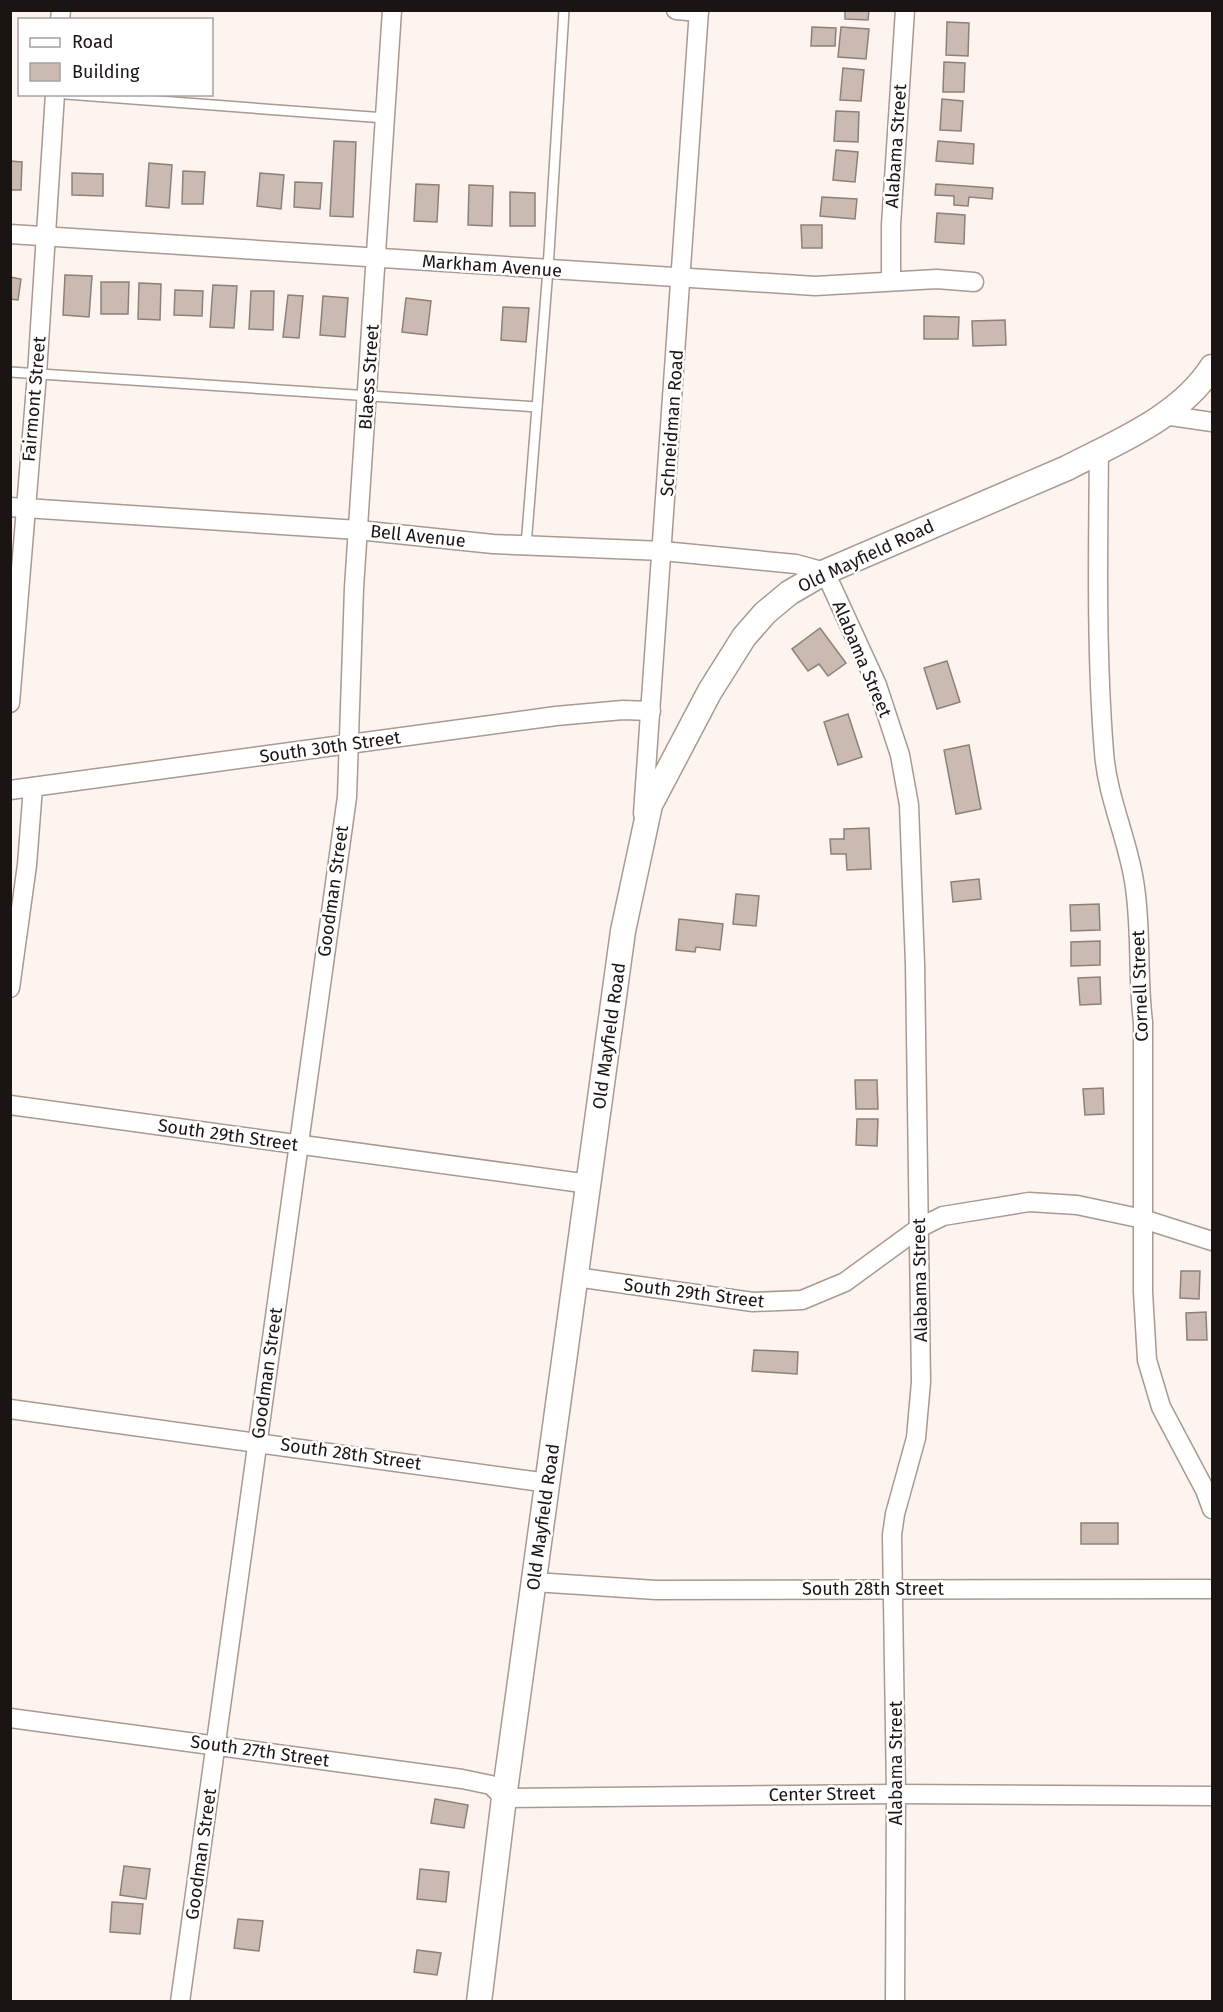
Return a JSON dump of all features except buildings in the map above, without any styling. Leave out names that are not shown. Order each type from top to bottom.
[{"type":"main road","name":"Old Mayfield Road","points":[[479,2001],[504,1798],[623,932],[642,836],[650,805],[663,776],[744,637],[765,613],[789,593],[825,572],[1066,468],[1100,451],[1164,415],[1184,401],[1212,367]]},
{"type":"street","name":"Blaess Street","points":[[350,744],[349,690],[358,531],[392,10]]},
{"type":"street","points":[[676,10],[699,11]]},
{"type":"street","name":"Alabama Street","points":[[891,281],[891,225],[905,10]]},
{"type":"street","name":"Schneidman Road","points":[[642,836],[699,11]]},
{"type":"street","name":"Fairmont Street","points":[[10,703],[17,508],[37,374],[44,236],[55,96]]},
{"type":"street","name":"Markham Avenue","points":[[10,234],[815,286],[937,279],[974,282]]},
{"type":"street","points":[[1164,415],[1212,422]]},
{"type":"street","name":"Cornell Street","points":[[1100,451],[1100,673],[1104,753],[1107,780],[1129,856],[1137,909],[1143,1022],[1143,1292],[1147,1360],[1152,1384],[1161,1407],[1205,1490],[1212,1509]]},
{"type":"street","name":"Bell Avenue","points":[[17,508],[358,531],[526,546],[663,551],[796,564],[825,572]]},
{"type":"street","name":"Alabama Street","points":[[825,572],[877,685],[900,755],[909,805],[919,1228],[920,1410],[916,1438],[895,1514],[891,1588],[896,1794],[895,2001]]},
{"type":"street","name":"South 30th Street","points":[[10,790],[556,716],[623,710],[651,711]]},
{"type":"street","name":"Goodman Street","points":[[180,2001],[346,797],[350,744]]},
{"type":"street","points":[[10,988],[27,866],[33,787]]},
{"type":"street","name":"South 29th Street","points":[[10,1105],[589,1184]]},
{"type":"street","name":"South 29th Street","points":[[576,1277],[753,1302],[802,1300],[845,1282],[919,1228],[956,1212],[1029,1202],[1077,1204],[1143,1219],[1212,1241]]},
{"type":"street","name":"South 28th Street","points":[[10,1409],[258,1441],[548,1483]]},
{"type":"street","name":"South 28th Street","points":[[534,1582],[646,1590],[1212,1589]]},
{"type":"street","name":"South 27th Street","points":[[10,1718],[462,1779],[491,1785],[504,1798]]},
{"type":"street","name":"Center Street","points":[[504,1798],[896,1794],[1212,1796]]},
{"type":"lane","points":[[526,546],[548,269],[564,10]]},
{"type":"lane","points":[[93,96],[385,118]]},
{"type":"lane","points":[[10,372],[537,407]]}]
